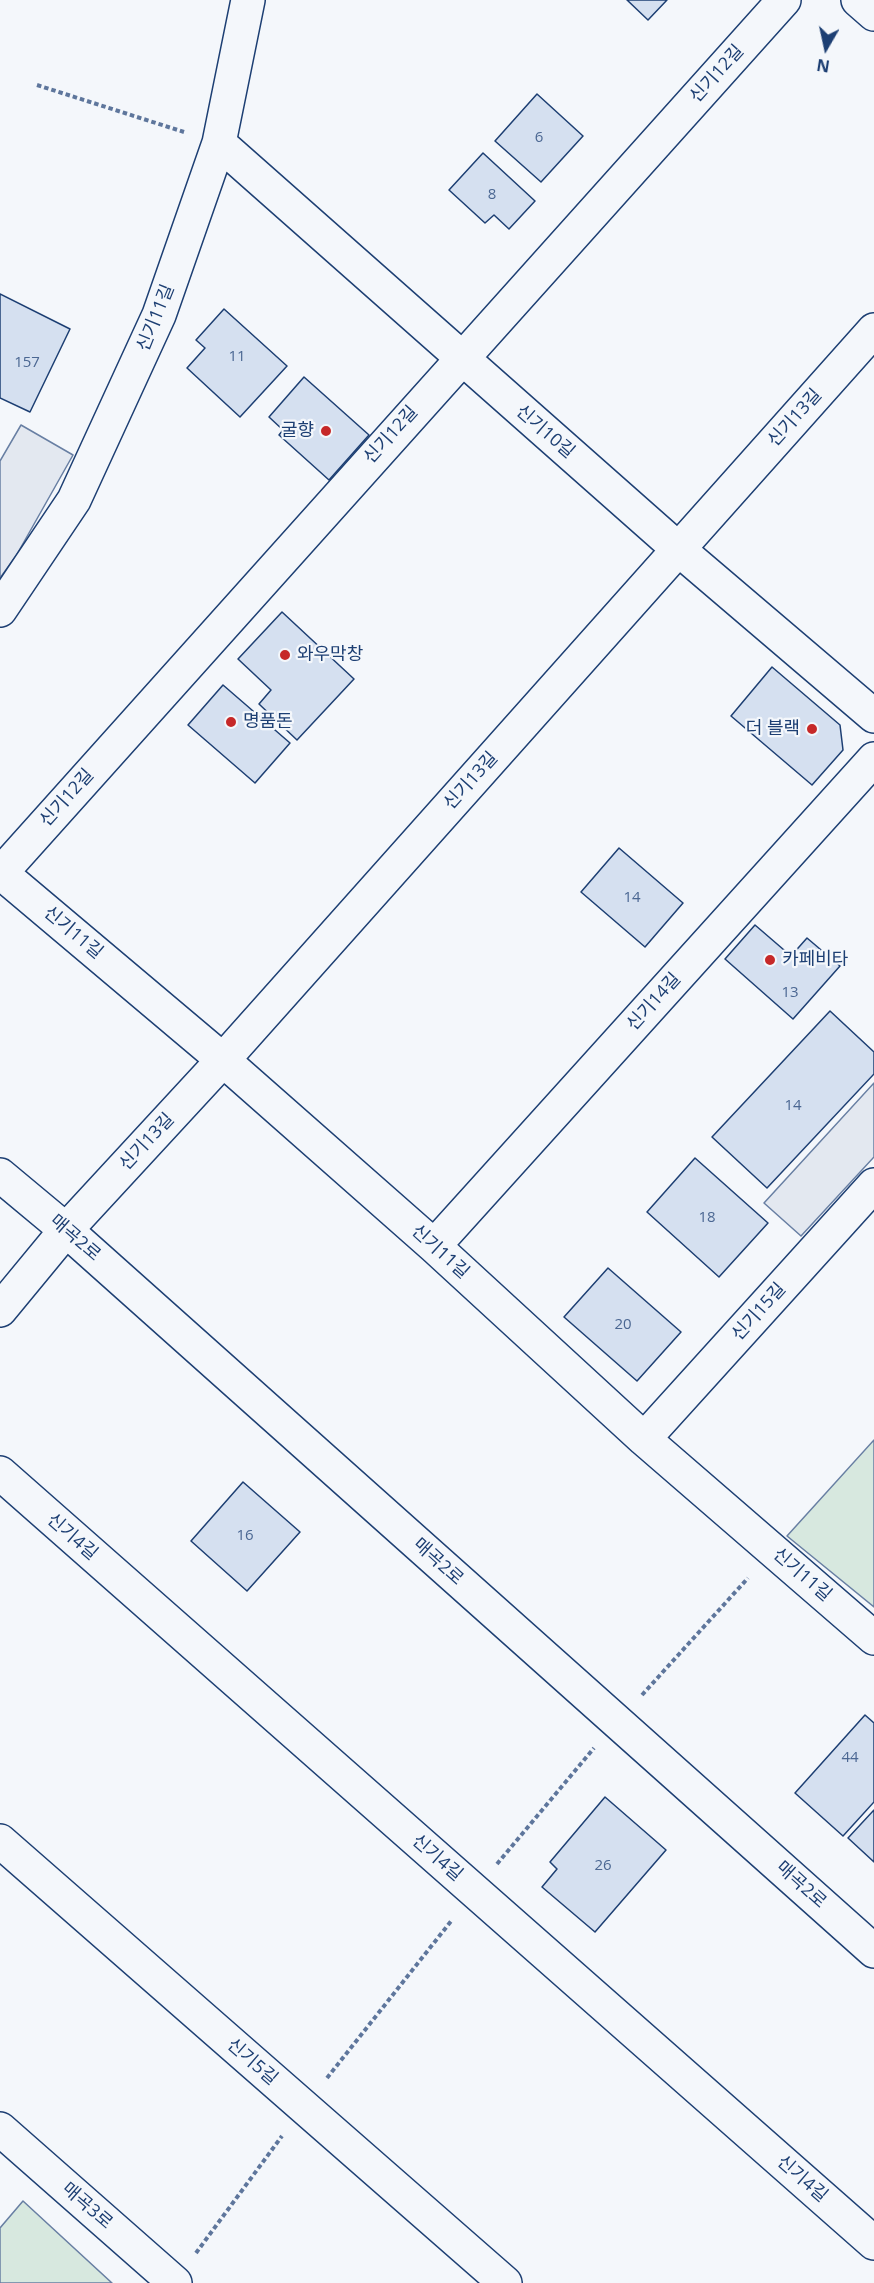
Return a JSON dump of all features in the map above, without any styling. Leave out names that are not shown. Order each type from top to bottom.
[{"type":"street","name":"신기11길","points":[[0,610],[74,500],[159,315],[219,143],[248,0]]},
{"type":"street","name":"신기12길","points":[[0,872],[784,0]]},
{"type":"street","points":[[858,0],[874,14]]},
{"type":"street","name":"신기10길","points":[[219,143],[677,548],[874,716]]},
{"type":"street","name":"신기13길","points":[[66,1230],[222,1060],[874,330]]},
{"type":"street","name":"신기14길","points":[[434,1246],[874,759]]},
{"type":"street","name":"신기11길","points":[[0,872],[222,1060],[434,1246],[644,1439],[874,1638]]},
{"type":"street","name":"매곡2로","points":[[0,1174],[66,1230],[874,1951]]},
{"type":"street","name":"신기15길","points":[[644,1439],[874,1185]]},
{"type":"street","points":[[0,1310],[66,1230]]},
{"type":"street","name":"신기4길","points":[[0,1473],[874,2243]]},
{"type":"street","name":"신기5길","points":[[0,1841],[505,2283]]},
{"type":"street","name":"매곡3로","points":[[0,2129],[182,2272]]},
{"type":"path","points":[[37,85],[219,143]]},
{"type":"path","points":[[638,1699],[749,1577]]},
{"type":"path","points":[[495,1868],[597,1745]]},
{"type":"path","points":[[326,2079],[457,1914]]},
{"type":"path","points":[[182,2272],[283,2134]]},
{"type":"shaded area","points":[[21,425],[73,455],[16,556],[0,578],[0,461]]},
{"type":"shaded area","points":[[874,1083],[874,1157],[801,1236],[764,1203]]},
{"type":"shaded area","points":[[874,1440],[874,1607],[787,1536]]},
{"type":"shaded area","points":[[23,2201],[112,2283],[0,2283],[0,2228]]},
{"type":"building","points":[[627,0],[667,0],[648,20]]},
{"type":"building","points":[[537,94],[583,136],[541,182],[495,141]]},
{"type":"building","points":[[483,153],[535,201],[509,229],[494,215],[485,223],[449,190]]},
{"type":"building","points":[[0,294],[70,329],[30,412],[0,398]]},
{"type":"building","points":[[224,309],[287,366],[240,417],[187,368],[205,348],[196,340]]},
{"type":"building","points":[[304,377],[369,435],[329,480],[279,435],[283,430],[269,417]]},
{"type":"building","points":[[282,612],[354,679],[297,740],[259,704],[271,690],[238,659]]},
{"type":"building","points":[[772,667],[840,725],[843,750],[812,785],[731,716]]},
{"type":"building","points":[[223,685],[290,743],[255,783],[188,725]]},
{"type":"building","points":[[619,848],[683,903],[645,947],[581,892]]},
{"type":"building","points":[[755,925],[791,956],[807,938],[840,966],[793,1019],[725,959]]},
{"type":"building","points":[[830,1011],[874,1052],[874,1074],[767,1188],[712,1137]]},
{"type":"building","points":[[695,1158],[768,1223],[719,1277],[647,1212]]},
{"type":"building","points":[[608,1268],[681,1332],[637,1381],[564,1317]]},
{"type":"building","points":[[243,1482],[300,1532],[247,1591],[191,1541]]},
{"type":"building","points":[[865,1715],[874,1723],[874,1802],[843,1836],[795,1793]]},
{"type":"building","points":[[605,1797],[666,1850],[595,1932],[542,1887],[557,1869],[550,1862]]},
{"type":"building","points":[[874,1810],[874,1862],[848,1838]]},
{"type":"place","name":"굴향","points":[[326,431]]},
{"type":"place","name":"와우막창","points":[[285,655]]},
{"type":"place","name":"명품돈","points":[[231,722]]},
{"type":"place","name":"더 블랙","points":[[812,729]]},
{"type":"place","name":"카페비타","points":[[770,960]]}]
